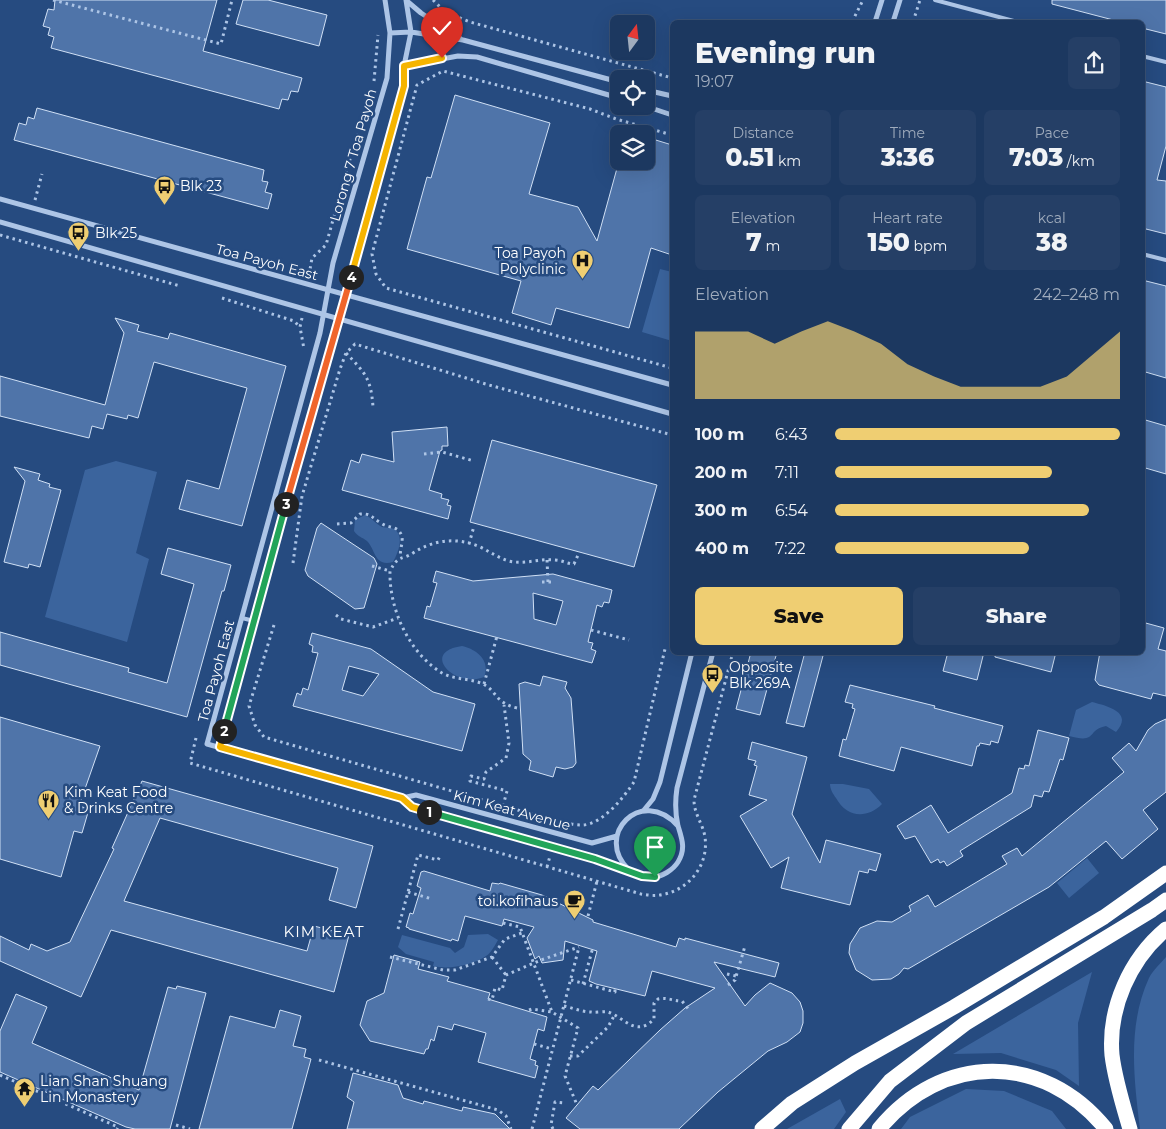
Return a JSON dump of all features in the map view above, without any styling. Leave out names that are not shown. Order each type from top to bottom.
[{"type":"highway","points":[[762,1129],[792,1103],[847,1068],[954,1007],[1104,917],[1166,874]]},
{"type":"highway","points":[[849,1129],[890,1081],[966,1023],[1166,900]]},
{"type":"highway","points":[[1130,1129],[1116,1079],[1112,1053],[1112,1030],[1122,991],[1134,967],[1148,946],[1166,929]]},
{"type":"highway","points":[[879,1129],[901,1106],[928,1086],[962,1074],[996,1071],[1027,1075],[1063,1091],[1095,1116],[1106,1129]]},
{"type":"street","name":"Lorong 7 Toa Payoh","points":[[323,314],[333,264],[387,78],[390,33],[385,0]]},
{"type":"street","points":[[339,318],[404,86],[404,66],[411,32],[406,0]]},
{"type":"street","points":[[406,0],[421,13],[463,40]]},
{"type":"street","points":[[875,20],[882,0]]},
{"type":"street","points":[[894,20],[900,0]]},
{"type":"street","points":[[390,33],[411,32],[463,40],[610,80]]},
{"type":"street","points":[[404,66],[458,56],[477,57],[610,95]]},
{"type":"street","points":[[655,92],[670,96]]},
{"type":"street","points":[[655,109],[670,114]]},
{"type":"street","name":"Toa Payoh East","points":[[0,199],[670,384]]},
{"type":"street","points":[[0,222],[670,413]]},
{"type":"street","name":"Toa Payoh East","points":[[207,744],[323,314]]},
{"type":"street","name":"Toa Payoh East","points":[[220,747],[339,318]]},
{"type":"street","points":[[644,810],[653,799],[660,782],[691,655]]},
{"type":"street","name":"Kim Keat Avenue","points":[[207,744],[402,798],[412,807],[642,876],[655,877],[668,872],[677,863],[683,851],[683,838],[678,826],[675,804],[677,788],[712,655]]},
{"type":"street","name":"Kim Keat Avenue","points":[[402,798],[416,795],[592,843],[617,836]]},
{"type":"street","points":[[630,871],[618,855],[617,836],[622,824],[632,815],[644,810],[657,811],[670,816],[678,826]]},
{"type":"lane","points":[[935,0],[1010,20]]},
{"type":"lane","points":[[1145,57],[1166,62]]},
{"type":"lane","points":[[1145,255],[1166,260]]},
{"type":"lane","points":[[242,618],[254,621]]},
{"type":"path","points":[[53,0],[221,44],[232,0]]},
{"type":"path","points":[[433,0],[445,12],[470,22],[670,77]]},
{"type":"path","points":[[853,20],[863,0]]},
{"type":"path","points":[[914,20],[920,0]]},
{"type":"path","points":[[374,86],[378,30]]},
{"type":"path","points":[[670,134],[616,119],[590,109],[443,71],[418,84],[372,254],[376,274],[386,288],[670,367]]},
{"type":"path","points":[[312,258],[326,244],[352,152],[361,128]]},
{"type":"path","points":[[37,193],[42,174]]},
{"type":"path","points":[[0,235],[183,286]]},
{"type":"path","points":[[220,297],[294,321],[300,327]]},
{"type":"path","points":[[293,563],[302,496],[346,352],[355,344],[670,435]]},
{"type":"path","points":[[346,352],[366,374],[372,388],[373,407]]},
{"type":"path","points":[[424,454],[442,452],[474,461]]},
{"type":"path","points":[[338,524],[351,523],[360,514],[372,515],[380,523],[392,526],[400,531],[403,539],[399,552],[401,557]]},
{"type":"path","points":[[469,544],[474,526]]},
{"type":"path","points":[[517,708],[504,705],[484,684],[457,679],[443,673],[428,662],[413,646],[398,618],[392,595],[390,571],[401,557],[411,554],[420,547],[443,541],[456,541],[477,546],[508,561],[530,563],[547,560],[574,564],[578,555]]},
{"type":"path","points":[[542,582],[550,582],[547,560]]},
{"type":"path","points":[[372,566],[390,571]]},
{"type":"path","points":[[336,615],[341,619],[373,627],[398,618]]},
{"type":"path","points":[[274,625],[249,706],[255,725],[264,737],[559,822],[584,825],[605,815],[623,798],[634,782],[666,649]]},
{"type":"path","points":[[591,630],[628,640]]},
{"type":"path","points":[[484,684],[497,636]]},
{"type":"path","points":[[696,815],[694,800],[732,655]]},
{"type":"path","points":[[503,806],[508,791],[470,781],[471,776],[484,779],[486,772],[506,758],[509,742],[504,705]]},
{"type":"path","points":[[398,929],[418,855],[438,860],[441,854]]},
{"type":"path","points":[[588,916],[597,881]]},
{"type":"path","points":[[408,892],[432,899]]},
{"type":"path","points":[[503,923],[520,928],[552,1012]]},
{"type":"path","points":[[390,957],[427,968],[455,970],[492,957],[506,939],[522,933]]},
{"type":"path","points":[[728,985],[735,980],[745,946]]},
{"type":"path","points":[[506,975],[580,947],[532,1129]]},
{"type":"path","points":[[583,984],[593,947]]},
{"type":"path","points":[[492,957],[506,975]]},
{"type":"path","points":[[727,974],[736,976]]},
{"type":"path","points":[[488,1000],[492,1000],[495,988],[502,990],[506,975]]},
{"type":"path","points":[[571,980],[615,992],[615,989]]},
{"type":"path","points":[[564,1006],[590,1012],[608,1012],[629,1025],[638,1026],[648,1025],[654,1019],[654,1004],[658,999],[668,997],[675,1001],[682,1001],[690,1011]]},
{"type":"path","points":[[529,1010],[552,1012],[578,1028],[564,1076],[577,1105]]},
{"type":"path","points":[[570,1056],[578,1056],[608,1027],[614,1016]]},
{"type":"path","points":[[534,1044],[552,1049]]},
{"type":"path","points":[[319,1060],[498,1110],[506,1116],[511,1129]]},
{"type":"path","points":[[0,1075],[118,1127],[117,1129]]},
{"type":"path","points":[[553,1129],[551,1125],[555,1102],[565,1103]]},
{"type":"path","points":[[176,1125],[190,1129]]},
{"type":"shaded area","points":[[660,269],[670,272],[670,340],[642,332]]},
{"type":"shaded area","points":[[116,461],[157,472],[136,553],[149,559],[127,642],[45,617],[85,470]]},
{"type":"shaded area","points":[[365,515],[382,527],[392,528],[397,532],[400,545],[393,562],[387,563],[379,560],[367,541],[354,531],[355,520]]},
{"type":"shaded area","points":[[462,646],[481,656],[486,671],[484,677],[462,678],[446,668],[442,662],[443,655],[449,650]]},
{"type":"shaded area","points":[[1092,702],[1116,711],[1122,719],[1121,725],[1116,732],[1106,726],[1096,730],[1088,737],[1078,738],[1069,736],[1076,710]]},
{"type":"shaded area","points":[[830,784],[843,784],[869,789],[882,804],[864,814],[851,813],[841,805]]},
{"type":"shaded area","points":[[1087,858],[1099,873],[1069,898],[1057,883]]},
{"type":"shaded area","points":[[488,934],[498,940],[488,955],[461,966],[433,966],[434,962],[406,954],[398,947],[402,935],[450,948],[455,953],[464,947],[468,935]]},
{"type":"shaded area","points":[[1166,957],[1166,1129],[1140,1129],[1134,1072],[1137,1015],[1149,978]]},
{"type":"shaded area","points":[[1092,972],[1078,1023],[1079,1086],[1056,1070],[1001,1053],[953,1054]]},
{"type":"shaded area","points":[[966,1089],[1004,1091],[1052,1111],[1066,1129],[901,1129],[910,1117]]},
{"type":"shaded area","points":[[840,1099],[846,1112],[834,1129],[787,1129]]},
{"type":"building","points":[[55,0],[217,0],[203,51],[302,78],[298,92],[291,91],[288,100],[282,99],[279,109],[51,48],[54,37],[48,35],[50,28],[43,26],[48,9],[54,10]]},
{"type":"building","points":[[243,0],[268,0],[327,15],[319,46],[236,24]]},
{"type":"building","points":[[1052,0],[1166,0],[1166,34],[1145,29],[1145,20],[1113,20],[1052,4]]},
{"type":"building","points":[[1145,82],[1166,87],[1166,146],[1157,180],[1166,181],[1166,234],[1145,229]]},
{"type":"building","points":[[455,95],[550,123],[529,194],[578,207],[597,241],[617,170],[655,170],[655,140],[670,144],[670,254],[651,248],[629,328],[556,308],[551,325],[512,313],[521,281],[407,249],[427,177],[431,178]]},
{"type":"building","points":[[37,108],[264,170],[262,181],[268,182],[265,192],[272,194],[268,209],[14,140],[19,123],[26,125],[28,117],[34,119]]},
{"type":"building","points":[[1145,281],[1166,286],[1166,378],[1145,372]]},
{"type":"building","points":[[115,318],[139,325],[137,331],[168,339],[170,333],[286,366],[242,526],[179,509],[187,480],[219,489],[247,388],[154,362],[138,418],[128,415],[127,419],[107,414],[103,429],[92,426],[89,438],[0,416],[0,376],[105,405],[124,333]]},
{"type":"building","points":[[1145,420],[1166,426],[1166,474],[1145,468]]},
{"type":"building","points":[[447,427],[448,446],[442,446],[429,490],[442,494],[441,498],[449,500],[447,505],[451,506],[448,519],[342,490],[351,460],[359,463],[362,454],[394,462],[392,432]]},
{"type":"building","points":[[492,440],[657,485],[634,567],[470,522]]},
{"type":"building","points":[[14,467],[40,474],[38,480],[50,484],[49,487],[61,490],[40,567],[29,564],[28,568],[4,562],[25,481]]},
{"type":"building","points":[[321,523],[374,558],[377,564],[364,608],[355,609],[308,576],[305,570],[317,528]]},
{"type":"building","points":[[168,548],[231,565],[187,717],[0,665],[0,632],[129,668],[128,672],[167,683],[194,584],[161,574]]},
{"type":"building","points":[[436,571],[473,581],[553,574],[612,590],[609,603],[604,602],[602,607],[597,605],[588,642],[593,643],[591,649],[596,651],[592,663],[424,618],[427,606],[430,607],[437,583],[433,582]],"holes":[[[533,593],[563,601],[556,625],[534,619]]]},
{"type":"building","points":[[1145,623],[1164,628],[1158,649],[1166,651],[1166,696],[1153,693],[1151,699],[1099,685],[1095,680],[1099,655],[1145,655]]},
{"type":"building","points":[[312,633],[371,649],[433,692],[475,704],[462,751],[293,706],[297,693],[301,695],[303,688],[308,690],[318,653],[312,652],[313,646],[309,644]],"holes":[[[349,666],[379,674],[363,696],[342,690]]]},
{"type":"building","points":[[750,655],[776,655],[760,715],[736,709]]},
{"type":"building","points":[[804,655],[823,655],[804,727],[786,723]]},
{"type":"building","points":[[947,655],[983,655],[977,680],[943,671]]},
{"type":"building","points":[[995,655],[1055,655],[1051,672],[995,657]]},
{"type":"building","points":[[543,676],[567,682],[565,688],[571,698],[576,763],[573,767],[565,769],[556,767],[553,777],[529,770],[531,761],[523,754],[519,684],[525,682],[540,686]]},
{"type":"building","points":[[850,685],[935,706],[934,708],[1003,726],[998,743],[991,741],[990,745],[980,743],[977,746],[972,766],[901,747],[894,771],[839,756],[843,739],[846,740],[855,709],[852,708],[853,704],[845,702]]},
{"type":"building","points":[[0,717],[100,746],[79,806],[89,809],[82,833],[74,831],[61,877],[0,859]]},
{"type":"building","points":[[1166,719],[1166,792],[1143,810],[1158,829],[1122,859],[1106,841],[1049,887],[908,969],[904,968],[891,979],[872,980],[856,970],[849,953],[850,944],[860,928],[877,921],[892,922],[911,911],[909,906],[928,895],[935,907],[1007,864],[1002,856],[1017,848],[1022,856],[1124,772],[1112,758],[1129,743],[1136,751],[1148,730]]},
{"type":"building","points":[[1038,730],[1069,738],[1063,760],[1060,759],[1049,792],[1044,791],[1042,797],[1034,795],[1031,807],[960,851],[963,856],[947,866],[944,861],[940,863],[938,859],[931,863],[915,836],[905,839],[897,826],[931,805],[948,833],[1012,793],[1019,768],[1024,769],[1025,765],[1029,766]]},
{"type":"building","points":[[752,742],[807,757],[792,814],[820,863],[826,840],[881,854],[876,871],[869,869],[868,873],[859,871],[850,905],[781,888],[789,857],[771,868],[740,816],[767,800],[749,795],[757,766],[754,765],[756,761],[748,759]]},
{"type":"building","points":[[142,781],[373,846],[356,908],[329,900],[338,868],[160,818],[124,901],[307,951],[314,926],[349,935],[334,992],[111,930],[81,997],[0,961],[0,936],[29,950],[31,944],[47,951],[70,942],[114,849],[112,848]]},
{"type":"building","points":[[424,871],[490,891],[492,883],[500,883],[542,895],[593,920],[593,922],[676,947],[679,938],[685,940],[685,938],[779,963],[775,977],[714,962],[745,1006],[770,983],[792,993],[800,1002],[803,1011],[803,1023],[800,1032],[787,1042],[768,1051],[718,1092],[679,1129],[580,1129],[566,1118],[593,1086],[598,1090],[685,1008],[715,988],[652,971],[645,996],[596,984],[589,981],[597,951],[565,941],[563,960],[542,963],[539,956],[535,959],[527,938],[534,927],[504,919],[502,926],[465,916],[458,941],[452,939],[451,941],[409,929],[406,927],[410,913],[413,914],[421,888],[417,886],[421,872]]},
{"type":"building","points":[[394,955],[420,962],[418,969],[449,977],[447,981],[490,993],[488,999],[547,1017],[544,1031],[538,1029],[530,1059],[536,1061],[535,1065],[538,1066],[535,1078],[478,1062],[486,1033],[454,1024],[452,1030],[438,1026],[434,1041],[431,1039],[428,1049],[426,1049],[424,1054],[370,1041],[360,1025],[367,1001],[384,993]]},
{"type":"building","points":[[177,986],[206,993],[170,1129],[135,1129],[126,1127],[0,1072],[0,1031],[16,994],[47,1007],[32,1043],[139,1090],[168,987],[176,989]]},
{"type":"building","points":[[280,1010],[301,1016],[293,1046],[306,1049],[304,1057],[311,1059],[292,1129],[199,1129],[230,1016],[275,1028]]},
{"type":"building","points":[[353,1073],[398,1085],[403,1098],[423,1104],[424,1101],[462,1111],[463,1107],[495,1114],[510,1129],[347,1129],[354,1102],[347,1097]]},
{"type":"place","name":"Blk 23","points":[[164,205]]},
{"type":"place","name":"Blk 25","points":[[79,252]]},
{"type":"place","name":"Toa Payoh Polyclinic","points":[[582,280]]},
{"type":"place","name":"Opposite Blk 269A","points":[[713,694]]},
{"type":"place","name":"Kim Keat Food & Drinks Centre","points":[[48,819]]},
{"type":"place","name":"toi.kofihaus","points":[[574,920]]},
{"type":"place","name":"Lian Shan Shuang Lin Monastery","points":[[24,1108]]},
{"type":"district","name":"KIM KEAT","points":[[324,931]]},
{"type":"route","points":[[442,58],[404,66],[404,86],[267,572],[220,747],[402,798],[412,807],[595,859],[642,876],[655,877]]}]
